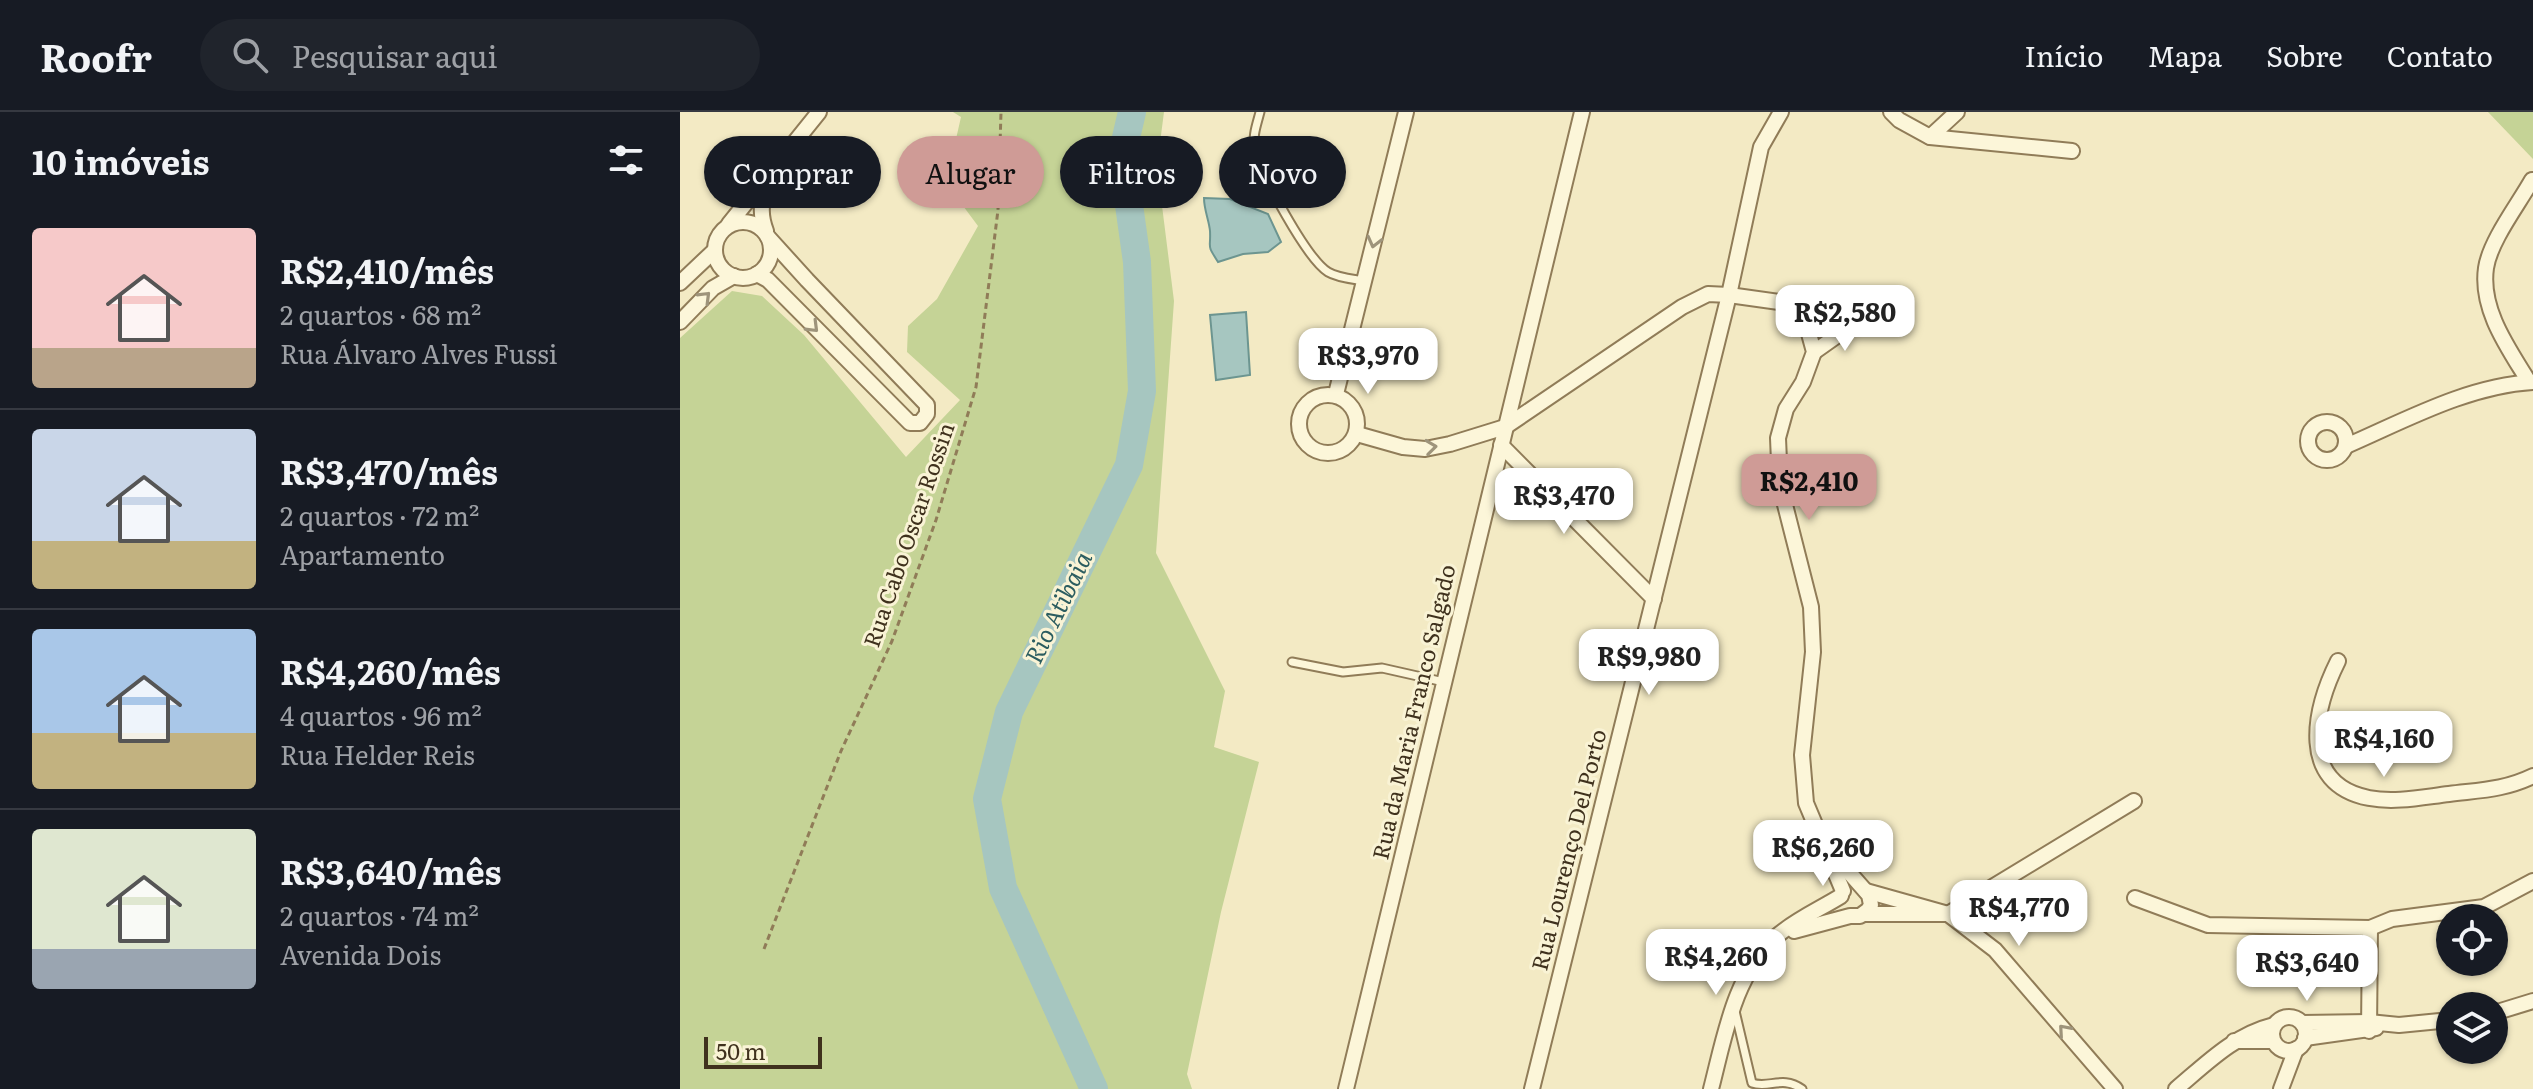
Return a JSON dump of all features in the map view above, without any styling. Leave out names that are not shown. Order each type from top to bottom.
[{"type":"street","points":[[800,136],[819,112]]},
{"type":"street","points":[[1336,394],[1406,112]]},
{"type":"street","name":"Rua da Maria Franco Salgado","points":[[1346,1089],[1582,112]]},
{"type":"street","name":"Rua Lourenço Del Porto","points":[[1532,1089],[1729,295],[1761,147],[1781,112]]},
{"type":"street","points":[[1891,112],[1899,120],[1930,137],[2072,151]]},
{"type":"street","points":[[1930,137],[1957,112]]},
{"type":"street","points":[[2346,446],[2464,396],[2505,384],[2531,382],[2496,326],[2487,296],[2486,268],[2494,246],[2532,180]]},
{"type":"street","points":[[742,208],[718,236],[715,250],[717,261],[724,270],[746,278],[757,274],[770,258],[772,247],[760,208]]},
{"type":"street","points":[[727,226],[741,221],[756,224],[768,235],[818,292],[927,405],[927,414],[920,423],[910,423],[768,280],[757,274]]},
{"type":"street","points":[[680,283],[715,250]]},
{"type":"street","points":[[680,322],[713,288],[734,276]]},
{"type":"street","points":[[1357,434],[1403,447],[1425,449],[1505,427],[1682,307],[1708,294],[1779,302],[1805,319],[1814,352]]},
{"type":"street","points":[[1855,323],[1814,352],[1803,382],[1786,409],[1778,438],[1780,485],[1811,607],[1813,652],[1802,755],[1806,803],[1842,894],[1842,910],[1858,915]]},
{"type":"street","points":[[1336,394],[1356,413],[1357,434],[1347,447],[1329,453],[1311,448],[1299,431],[1301,411],[1315,397],[1336,394]]},
{"type":"street","points":[[1501,445],[1654,599]]},
{"type":"street","points":[[2338,661],[2327,682],[2319,713],[2316,747],[2325,771],[2345,790],[2368,798],[2404,800],[2512,786],[2533,776]]},
{"type":"street","points":[[1778,935],[1858,915],[1948,914],[2134,801]]},
{"type":"street","points":[[1824,844],[1864,889],[1871,905],[1858,915]]},
{"type":"street","points":[[2135,898],[2208,925],[2370,928],[2392,919],[2484,907],[2533,881]]},
{"type":"street","points":[[1711,1089],[1734,1005],[1750,966],[1778,935],[1852,886],[1948,914],[1995,950],[2115,1089]]},
{"type":"street","points":[[2370,928],[2374,1026]]},
{"type":"street","points":[[2508,1009],[2533,1001]]},
{"type":"street","points":[[2176,1089],[2234,1041],[2293,1017],[2301,1037],[2282,1086]]},
{"type":"street","points":[[2234,1041],[2277,1045],[2301,1037],[2374,1026],[2436,1022]]},
{"type":"street","points":[[2274,1025],[2272,1031],[2277,1045],[2282,1086]]},
{"type":"lane","points":[[1260,112],[1254,132],[1254,146],[1260,167],[1302,241],[1327,272],[1364,281]]},
{"type":"lane","points":[[1292,662],[1343,672],[1382,668],[1444,682]]},
{"type":"lane","points":[[1734,1005],[1752,1083],[1759,1087],[1788,1082],[1802,1089]]},
{"type":"path","name":"Rua Cabo Oscar Rossin","points":[[764,949],[841,751],[892,641],[936,520],[976,387],[998,210],[1001,112]]},
{"type":"green space","points":[[953,112],[1164,112],[1161,136],[1060,136],[1060,208],[1162,208],[1174,301],[1156,553],[1225,691],[1214,747],[1259,762],[1221,912],[1187,1074],[1192,1089],[680,1089],[680,338],[732,291],[762,296],[804,335],[906,457],[960,400],[907,352],[908,326],[937,299],[978,226],[965,208],[1044,208],[1044,136],[957,136],[961,117]]},
{"type":"green space","points":[[2488,112],[2533,112],[2533,159]]},
{"type":"water","points":[[1204,198],[1219,199],[1219,208],[1253,208],[1268,214],[1281,242],[1268,252],[1243,254],[1218,262],[1210,246]]},
{"type":"water","points":[[1246,312],[1250,375],[1216,380],[1210,315]]},
{"type":"waterway","name":"Rio Atibaia","points":[[1094,1089],[1003,888],[987,799],[1009,712],[1129,465],[1142,391],[1137,262],[1122,155],[1132,112]]}]
